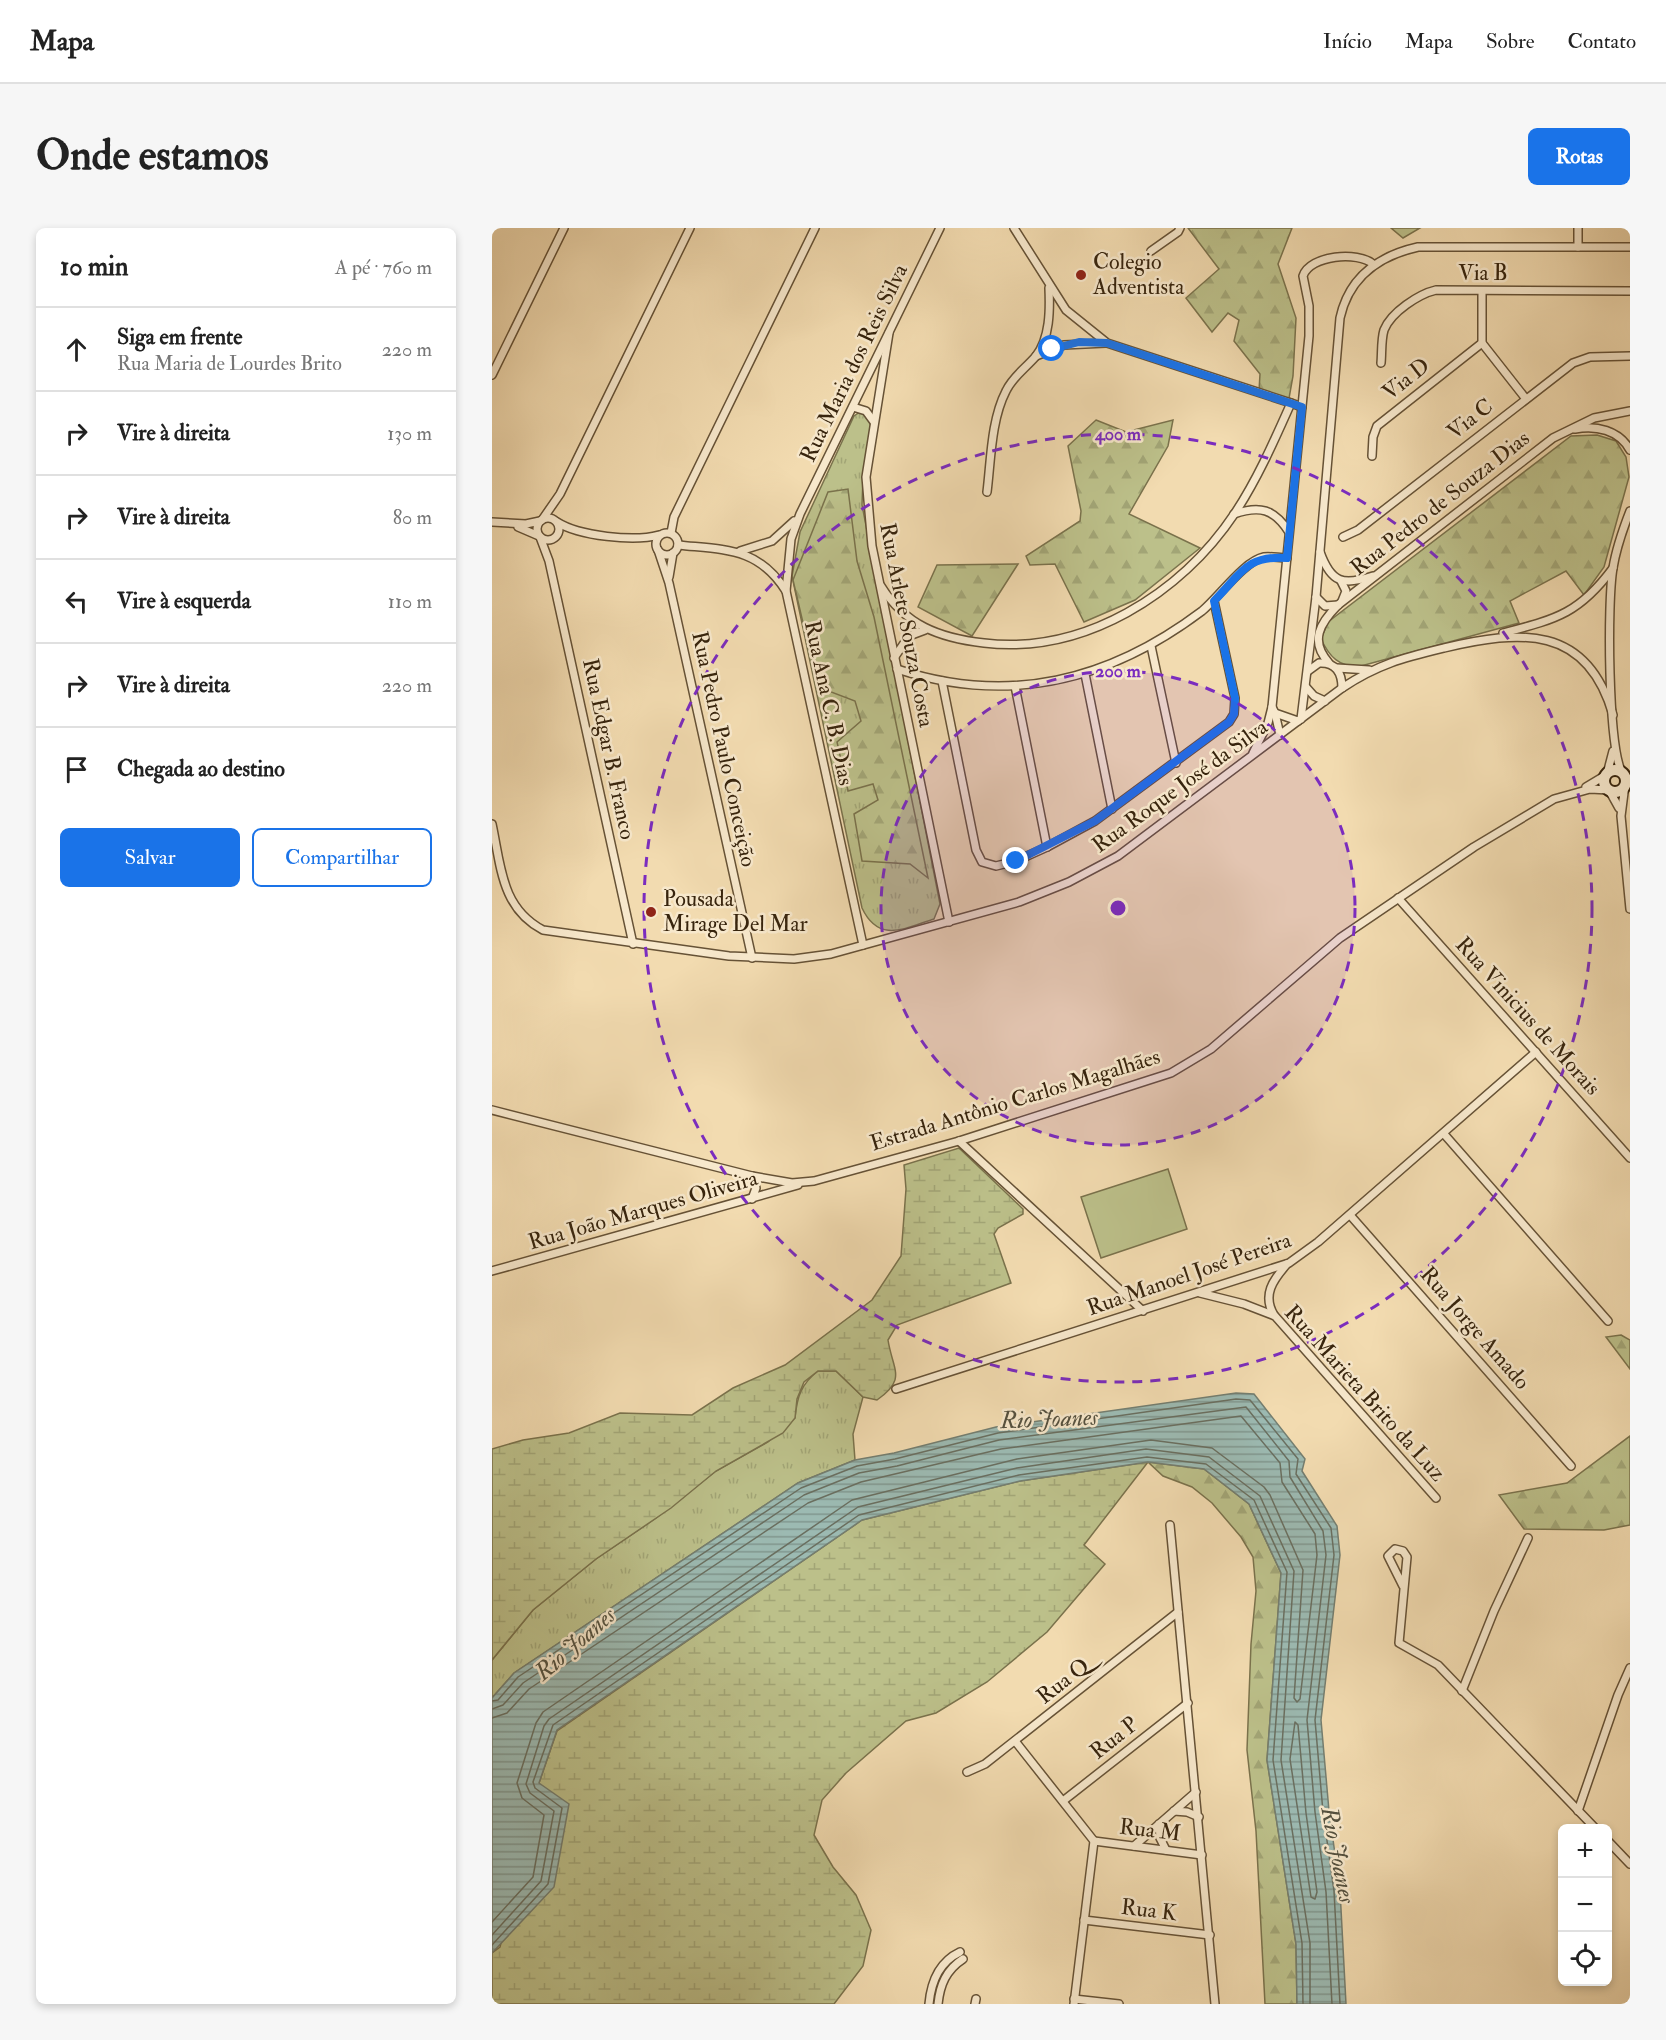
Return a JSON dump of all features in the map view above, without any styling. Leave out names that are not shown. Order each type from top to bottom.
[{"type":"street","points":[[492,375],[564,228]]},
{"type":"street","points":[[539,536],[537,530],[541,520],[560,495],[690,228]]},
{"type":"street","points":[[670,533],[674,517],[815,228]]},
{"type":"street","name":"Rua Maria dos Reis Silva","points":[[786,591],[790,539],[800,514],[940,228]]},
{"type":"street","points":[[1014,228],[1049,286],[1072,317],[1107,343],[1302,407]]},
{"type":"street","points":[[1151,251],[1178,232],[1180,228]]},
{"type":"street","points":[[1578,228],[1578,247]]},
{"type":"street","points":[[1274,710],[1299,720],[1306,687],[1340,318],[1354,284],[1373,264],[1392,254],[1418,247],[1630,247]]},
{"type":"street","points":[[1277,737],[1274,710],[1310,319],[1303,276],[1309,266],[1343,255],[1358,255],[1373,264]]},
{"type":"street","points":[[987,492],[1000,406],[1013,378],[1036,356],[1047,332],[1049,286]]},
{"type":"street","name":"Via B","points":[[1381,363],[1383,335],[1388,323],[1419,297],[1436,290],[1630,291]]},
{"type":"street","points":[[1482,291],[1482,343],[1526,399]]},
{"type":"street","name":"Rua Arlete Souza Costa","points":[[889,333],[874,422],[866,498],[894,658],[949,921]]},
{"type":"street","points":[[1036,356],[1064,345],[1107,343]]},
{"type":"street","name":"Via D","points":[[1372,456],[1373,437],[1377,426],[1482,343]]},
{"type":"street","name":"Via C","points":[[1343,537],[1358,530],[1566,367],[1581,359],[1630,356]]},
{"type":"street","points":[[879,581],[902,613],[925,630],[954,639],[1010,644],[1051,640],[1107,624],[1144,603],[1177,577],[1234,514],[1263,463],[1292,403]]},
{"type":"street","points":[[853,408],[866,411],[874,422]]},
{"type":"street","name":"Rua Pedro de Souza Dias","points":[[1329,663],[1322,655],[1317,640],[1324,619],[1340,604],[1565,430],[1594,418],[1630,411]]},
{"type":"street","points":[[1565,430],[1592,427],[1606,430],[1618,436],[1630,450]]},
{"type":"street","points":[[1234,514],[1256,508],[1268,510],[1276,514],[1289,532]]},
{"type":"street","points":[[1630,511],[1613,568],[1611,615],[1614,745],[1604,781],[1617,801],[1621,816],[1630,909]]},
{"type":"street","name":"Rua Maria dos Reis Silva","points":[[737,551],[772,541],[800,514]]},
{"type":"street","points":[[492,522],[509,524],[550,518],[569,529],[588,533],[644,538],[670,533],[677,538],[678,545],[673,553],[665,555],[657,549],[623,537]]},
{"type":"street","points":[[556,538],[559,532],[557,522]]},
{"type":"street","points":[[509,524],[547,540],[568,533],[588,533]]},
{"type":"street","points":[[657,549],[656,542],[659,535]]},
{"type":"street","name":"Rua Edgar B. Franco","points":[[539,536],[549,561],[633,944]]},
{"type":"street","name":"Rua Edgar B. Franco","points":[[549,561],[556,538]]},
{"type":"street","name":"Rua Ana C. B. Dias","points":[[678,545],[737,551],[763,563],[786,591],[863,945]]},
{"type":"street","name":"Rua Pedro Paulo Conceição","points":[[657,549],[669,582],[752,958]]},
{"type":"street","points":[[1319,550],[1326,568],[1332,576],[1341,581],[1353,582],[1380,573]]},
{"type":"street","name":"Rua Pedro Paulo Conceição","points":[[669,582],[669,566],[673,553]]},
{"type":"street","points":[[897,669],[942,681],[1016,686],[1085,674],[1118,663],[1151,646],[1214,601],[1257,560],[1270,557],[1287,558]]},
{"type":"street","name":"Rua Roque José da Silva","points":[[492,824],[509,897],[523,917],[550,932],[752,958],[813,957],[1044,893],[1093,870],[1139,841],[1369,670],[1399,659],[1545,622],[1574,609],[1588,599],[1613,568]]},
{"type":"street","points":[[1316,584],[1323,577],[1332,576]]},
{"type":"street","points":[[1316,597],[1325,606],[1340,604],[1346,591],[1341,581]]},
{"type":"street","points":[[942,681],[979,856],[988,865],[1005,864],[1047,847],[1112,809],[1222,730],[1234,714],[1235,698],[1214,601]]},
{"type":"street","points":[[894,658],[909,636],[925,630]]},
{"type":"street","name":"Rua Roque José da Silva","points":[[1484,638],[1530,636],[1570,650],[1590,668],[1598,679],[1613,715]]},
{"type":"street","points":[[1151,646],[1176,763]]},
{"type":"street","points":[[1308,672],[1315,665],[1329,663],[1337,668],[1342,676],[1342,688]]},
{"type":"street","points":[[1337,668],[1369,670]]},
{"type":"street","points":[[1085,674],[1112,809]]},
{"type":"street","points":[[1016,686],[1047,847]]},
{"type":"street","points":[[1306,687],[1314,696],[1325,701]]},
{"type":"street","points":[[1251,758],[1274,710]]},
{"type":"street","points":[[1268,723],[1277,737]]},
{"type":"street","points":[[1614,745],[1626,778],[1621,816]]},
{"type":"street","points":[[1607,775],[1616,770],[1626,778]]},
{"type":"street","name":"Estrada Antônio Carlos Magalhães","points":[[492,1110],[752,1176],[804,1183],[956,1142],[1138,1085],[1186,1065],[1211,1049],[1321,953],[1398,898],[1522,816],[1554,799],[1579,791],[1607,775]]},
{"type":"street","points":[[1609,790],[1618,791],[1626,778]]},
{"type":"street","name":"Estrada Antônio Carlos Magalhães","points":[[1579,791],[1609,790]]},
{"type":"street","name":"Rua Vinicius de Morais","points":[[1398,898],[1630,1158]]},
{"type":"street","name":"Rua Manoel José Pereira","points":[[896,1389],[1289,1263],[1309,1250],[1350,1215],[1536,1052]]},
{"type":"street","points":[[1444,1134],[1608,1322]]},
{"type":"street","points":[[956,1142],[1143,1311]]},
{"type":"street","points":[[752,1176],[756,1188],[752,1199]]},
{"type":"street","name":"Rua João Marques Oliveira","points":[[492,1271],[804,1183]]},
{"type":"street","name":"Rua Jorge Amado","points":[[1350,1215],[1571,1466]]},
{"type":"street","points":[[1275,1316],[1268,1302],[1269,1290],[1289,1263]]},
{"type":"street","name":"Rua Marieta Brito da Luz","points":[[1199,1293],[1244,1304],[1275,1316],[1436,1498]]},
{"type":"street","points":[[1170,1525],[1215,2004]]},
{"type":"street","points":[[1462,1691],[1494,1611],[1528,1538]]},
{"type":"street","points":[[1403,1586],[1388,1556],[1395,1549],[1403,1551],[1407,1557],[1399,1643],[1438,1665],[1591,1824]]},
{"type":"street","name":"Rua Q","points":[[967,1772],[985,1764],[1178,1612]]},
{"type":"street","points":[[1578,1812],[1618,1695],[1630,1668]]},
{"type":"street","name":"Rua P","points":[[1063,1802],[1188,1703]]},
{"type":"street","points":[[1015,1741],[1094,1841],[1074,2001],[1119,2004]]},
{"type":"street","points":[[1134,1846],[1196,1792]]},
{"type":"street","points":[[1174,1811],[1187,1812],[1199,1817]]},
{"type":"street","points":[[1159,1824],[1160,1838],[1166,1850]]},
{"type":"street","name":"Rua M","points":[[1094,1841],[1202,1855]]},
{"type":"street","points":[[1612,1845],[1630,1864]]},
{"type":"street","name":"Rua K","points":[[1084,1920],[1210,1935]]},
{"type":"street","points":[[929,2004],[931,1985],[935,1977],[948,1958],[961,1956],[942,1983],[938,2004]]},
{"type":"green space","points":[[1188,228],[1292,228],[1278,264],[1296,318],[1293,376],[1288,404],[1259,391],[1260,374],[1234,341],[1239,320],[1228,313],[1212,332],[1186,298],[1219,269]]},
{"type":"green space","points":[[1391,228],[1420,228],[1403,238]]},
{"type":"green space","points":[[860,412],[868,416],[871,423],[863,478],[862,505],[940,904],[934,919],[894,930],[885,930],[876,926],[862,908],[792,576],[800,532],[854,416]]},
{"type":"green space","points":[[1096,420],[1126,432],[1173,420],[1168,446],[1129,514],[1200,548],[1135,600],[1084,622],[1055,564],[1030,565],[1026,556],[1080,521],[1081,511],[1068,446]]},
{"type":"green space","points":[[1597,435],[1616,441],[1626,457],[1629,477],[1604,567],[1584,595],[1566,571],[1510,601],[1519,623],[1361,666],[1341,663],[1331,656],[1321,639],[1328,622],[1571,436]]},
{"type":"green space","points":[[848,489],[857,561],[874,617],[928,878],[910,864],[862,861],[854,814],[878,800],[873,784],[848,791],[837,742],[861,721],[855,701],[818,687],[793,580],[828,492]]},
{"type":"green space","points":[[1018,564],[972,636],[918,607],[937,565]]},
{"type":"green space","points":[[959,1148],[1023,1209],[1023,1214],[998,1228],[994,1234],[1011,1283],[897,1325],[888,1340],[895,1367],[895,1380],[886,1393],[877,1400],[863,1397],[836,1371],[818,1371],[804,1382],[797,1399],[795,1418],[783,1433],[716,1471],[671,1508],[596,1559],[533,1610],[492,1660],[492,1449],[523,1440],[569,1433],[620,1413],[692,1415],[733,1388],[785,1365],[872,1300],[901,1256],[906,1189],[904,1165]]},
{"type":"green space","points":[[1168,1169],[1187,1229],[1101,1258],[1081,1197]]},
{"type":"green space","points":[[1621,1335],[1630,1340],[1630,1369],[1606,1337]]},
{"type":"green space","points":[[818,1371],[836,1371],[863,1397],[853,1434],[855,1460],[798,1483],[514,1673],[492,1698],[492,1660],[533,1610],[596,1559],[656,1518],[716,1471],[768,1442],[795,1418],[801,1392]]},
{"type":"green space","points":[[1630,1436],[1630,1525],[1604,1530],[1524,1529],[1499,1495],[1567,1483]]},
{"type":"green space","points":[[1148,1462],[1204,1469],[1249,1504],[1281,1573],[1267,1760],[1296,1944],[1297,2004],[1265,2004],[1256,1831],[1247,1750],[1251,1644],[1256,1591],[1253,1557],[1241,1537],[1212,1503],[1192,1487],[1163,1476]]},
{"type":"green space","points":[[1148,1462],[1084,1545],[1105,1564],[1047,1632],[987,1682],[936,1713],[906,1721],[846,1773],[822,1800],[814,1835],[833,1867],[856,1895],[871,1930],[863,1966],[834,2004],[492,2004],[492,1953],[500,1947],[539,1783],[557,1731],[862,1520],[1020,1481]]},
{"type":"water","name":"Rio Joanes","points":[[1236,1393],[1254,1394],[1305,1459],[1302,1471],[1337,1526],[1340,1555],[1321,1720],[1329,1811],[1340,1890],[1346,2004],[1297,2004],[1296,1944],[1267,1760],[1281,1573],[1249,1504],[1204,1469],[1148,1462],[1020,1481],[862,1520],[557,1730],[539,1783],[569,1804],[554,1887],[492,1953],[492,1698],[514,1673],[798,1483],[855,1460],[894,1453],[996,1427]]},
{"type":"place","name":"Colegio Adventista","points":[[1081,275]]},
{"type":"place","name":"Pousada Mirage Del Mar","points":[[651,912]]},
{"type":"route","points":[[1016,861],[1095,821],[1222,730],[1229,722],[1234,714],[1235,698],[1214,601],[1249,565],[1257,560],[1263,557],[1287,558],[1302,407],[1107,343],[1079,342],[1052,349]]}]
